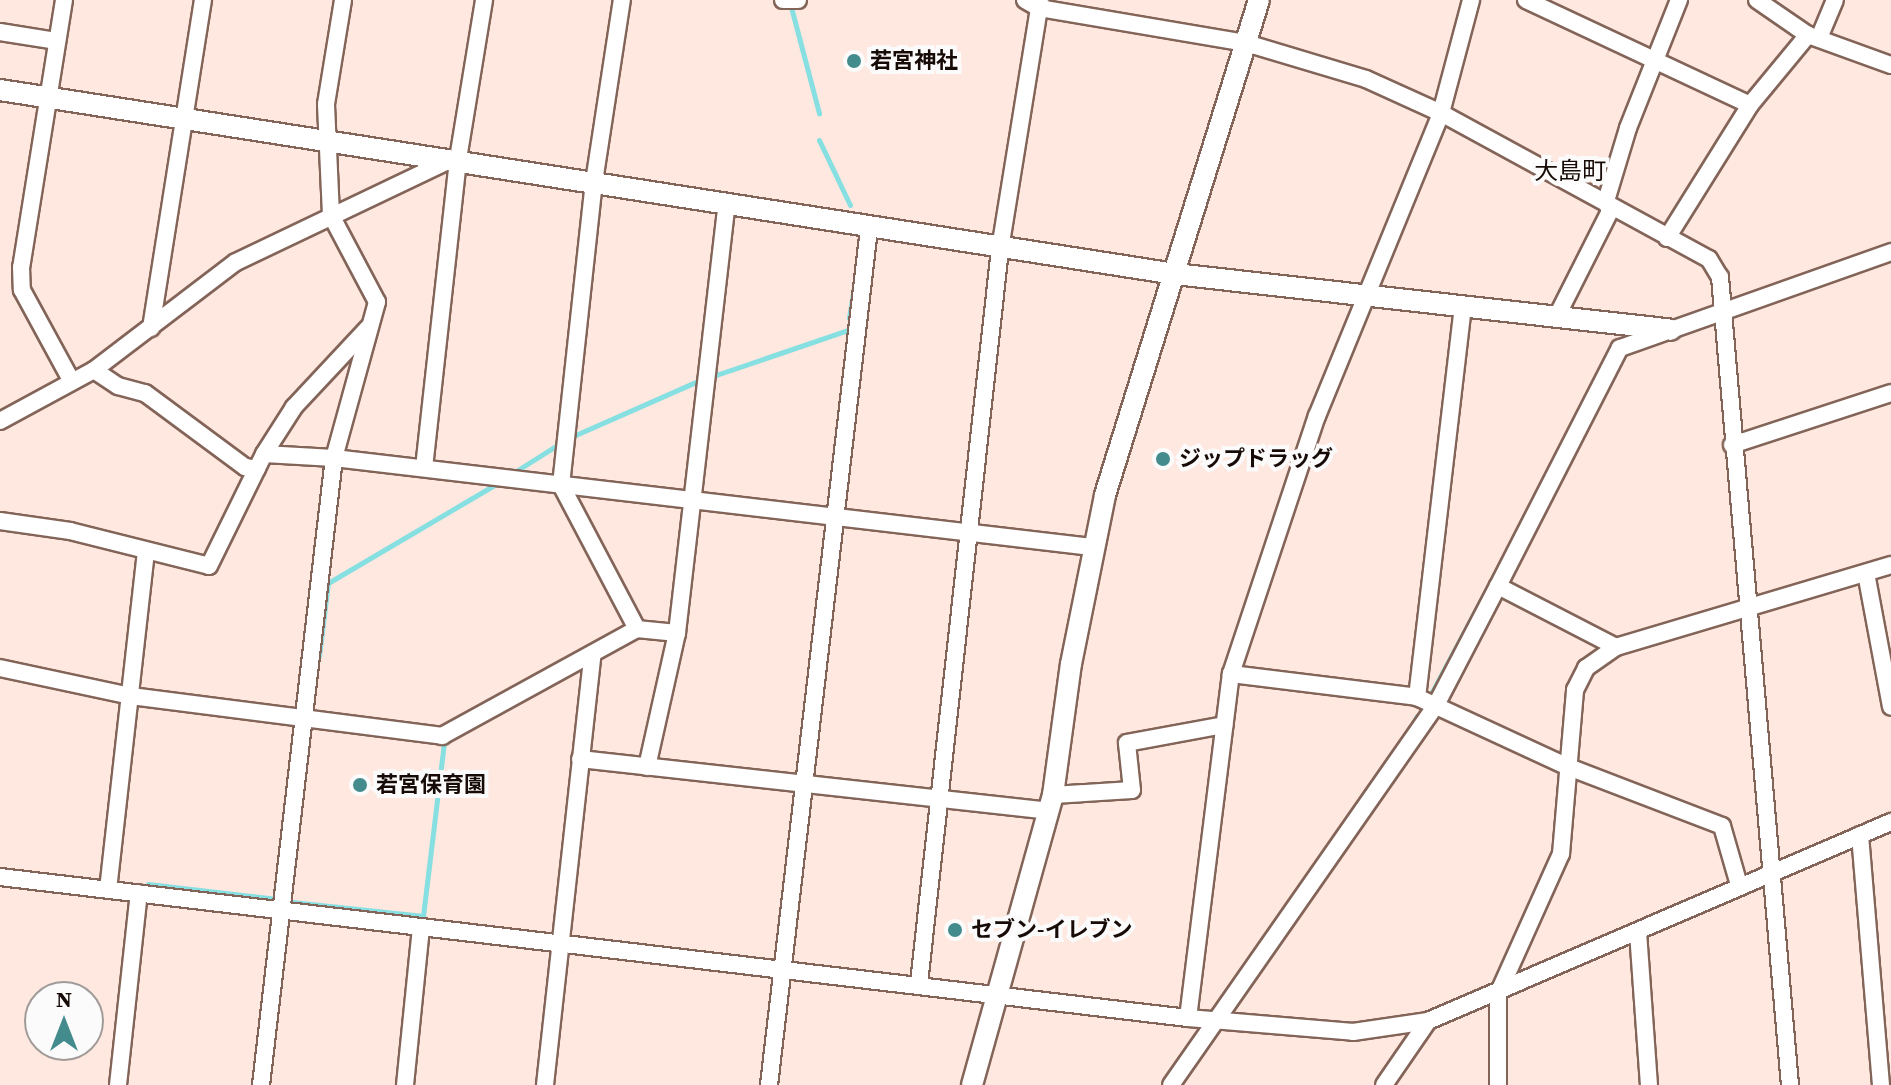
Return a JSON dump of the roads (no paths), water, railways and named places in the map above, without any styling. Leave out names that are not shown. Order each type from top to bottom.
[{"type":"street","points":[[64,0],[21,267],[22,290],[71,380]]},
{"type":"street","points":[[151,328],[203,0]]},
{"type":"street","points":[[261,1085],[334,458],[377,302],[331,215],[326,104],[343,0]]},
{"type":"street","points":[[424,468],[458,159],[484,0]]},
{"type":"street","points":[[622,0],[594,182],[561,485],[637,629]]},
{"type":"street","points":[[783,0],[798,0]]},
{"type":"street","points":[[972,1085],[1050,803],[1092,547],[1259,0]]},
{"type":"street","points":[[1188,1018],[1231,674],[1317,416],[1441,113],[1471,0]]},
{"type":"street","points":[[1526,0],[1653,56],[1750,105]]},
{"type":"street","points":[[1558,314],[1610,211],[1606,201],[1653,56],[1679,0]]},
{"type":"street","points":[[1757,0],[1814,36],[1891,65]]},
{"type":"street","points":[[1667,238],[1750,105],[1814,36],[1835,0]]},
{"type":"street","points":[[919,983],[1000,249],[1035,3],[1246,43],[1366,79],[1441,113],[1709,259],[1720,277],[1732,445],[1790,1085]]},
{"type":"street","points":[[0,32],[57,41]]},
{"type":"street","points":[[0,90],[458,159],[1000,249],[1175,274],[1558,314],[1671,330]]},
{"type":"street","points":[[0,421],[94,370],[236,262],[431,165],[458,159]]},
{"type":"street","points":[[647,767],[677,633],[727,204]]},
{"type":"street","points":[[769,1085],[869,228]]},
{"type":"street","points":[[1171,1085],[1436,705],[1620,348],[1891,252]]},
{"type":"street","points":[[1417,697],[1463,306]]},
{"type":"street","points":[[0,521],[70,531],[209,566],[260,462],[294,407],[371,324]]},
{"type":"street","points":[[94,370],[118,386],[145,393],[245,467],[260,462],[334,458],[1092,547]]},
{"type":"street","points":[[1732,445],[1891,393]]},
{"type":"street","points":[[108,890],[146,551]]},
{"type":"street","points":[[1498,1085],[1498,994],[1561,854],[1566,766],[1575,690],[1586,668],[1616,647],[1891,565]]},
{"type":"street","points":[[1866,573],[1891,704]]},
{"type":"street","points":[[1498,586],[1616,647]]},
{"type":"street","points":[[0,668],[131,696],[442,736],[637,629],[677,633]]},
{"type":"street","points":[[541,1084],[592,656]]},
{"type":"street","points":[[1231,674],[1417,697],[1566,766],[1722,826],[1739,885]]},
{"type":"street","points":[[580,759],[937,799],[1050,803],[1132,790],[1127,743],[1224,725]]},
{"type":"street","points":[[0,877],[421,928],[919,983],[1188,1018],[1353,1032],[1428,1021],[1498,994],[1739,885],[1891,822]]},
{"type":"street","points":[[1860,835],[1881,1085]]},
{"type":"street","points":[[118,1085],[139,893]]},
{"type":"street","points":[[405,1085],[421,928]]},
{"type":"street","points":[[1638,932],[1649,1085]]},
{"type":"street","points":[[1384,1085],[1428,1021]]},
{"type":"waterway","points":[[791,7],[819,113]]},
{"type":"waterway","points":[[819,140],[850,205]]},
{"type":"waterway","points":[[849,318],[856,275]]},
{"type":"waterway","points":[[716,375],[848,330]]},
{"type":"waterway","points":[[571,437],[700,380]]},
{"type":"waterway","points":[[513,473],[559,444]]},
{"type":"waterway","points":[[319,656],[328,583],[498,483]]},
{"type":"waterway","points":[[1432,692],[1510,545]]},
{"type":"waterway","points":[[1410,729],[1417,716]]},
{"type":"waterway","points":[[292,902],[423,916],[444,742],[439,742]]},
{"type":"waterway","points":[[1320,857],[1333,839]]},
{"type":"waterway","points":[[148,884],[277,899]]},
{"type":"place","name":"若宮神社","points":[[854,61]]},
{"type":"place","name":"ジップドラッグ","points":[[1163,459]]},
{"type":"place","name":"若宮保育園","points":[[360,785]]},
{"type":"place","name":"セブン-イレブン","points":[[955,930]]},
{"type":"district","name":"大島町","points":[[1570,171]]}]
